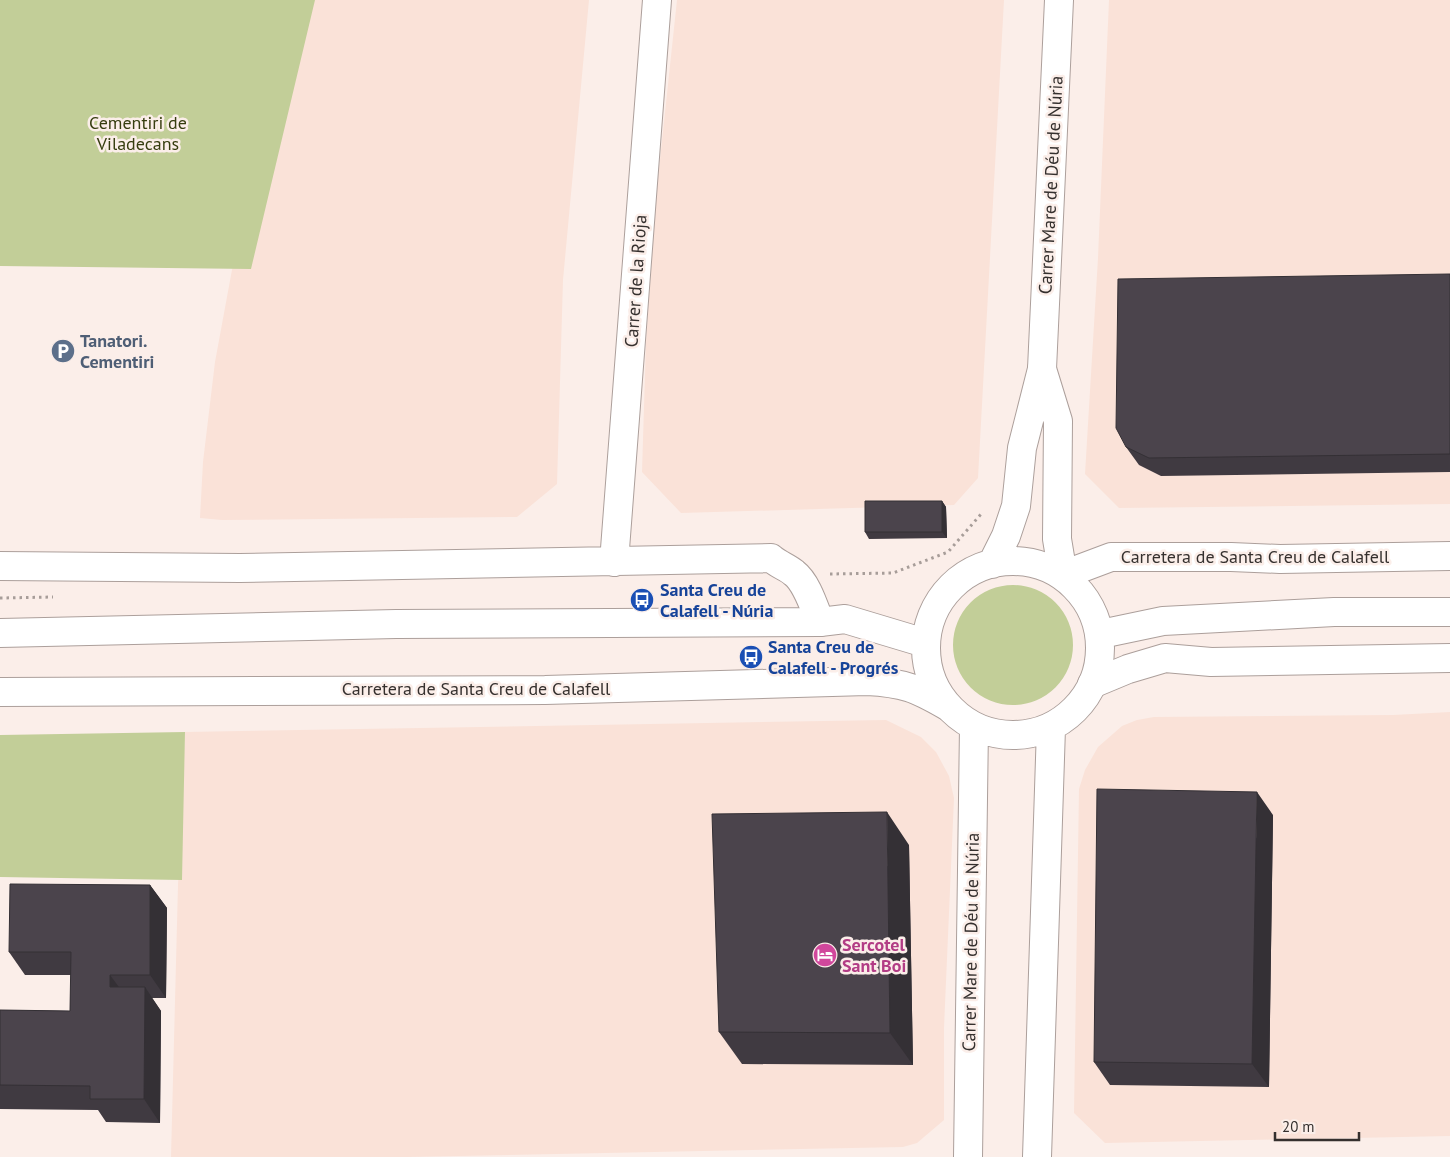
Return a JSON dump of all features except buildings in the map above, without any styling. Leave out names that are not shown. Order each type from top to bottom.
[{"type":"street","name":"Carrer de la Rioja","points":[[614,562],[658,0]]},
{"type":"street","name":"Carrer Mare de Déu de Núria","points":[[1042,369],[1059,0]]},
{"type":"street","points":[[992,564],[1006,536],[1016,506],[1022,448],[1042,369]]},
{"type":"street","points":[[1042,369],[1058,421],[1057,539],[1063,575]]},
{"type":"street","name":"Carretera de Santa Creu de Calafell","points":[[1063,575],[1111,557],[1280,559],[1450,556]]},
{"type":"street","points":[[0,566],[240,568],[771,558],[781,567],[794,573],[804,586],[820,622]]},
{"type":"street","points":[[1005,560],[1036,563],[1063,575],[1084,596],[1093,611],[1101,634],[1099,669],[1083,704],[1051,728],[1013,736],[974,727],[947,706],[928,673],[925,643],[930,619],[946,590],[972,570],[1005,560]]},
{"type":"street","points":[[1101,634],[1163,621],[1334,612],[1450,612]]},
{"type":"street","points":[[0,633],[396,624],[820,622],[845,619],[925,643]]},
{"type":"street","points":[[1092,684],[1128,669],[1164,658],[1212,662],[1450,658]]},
{"type":"street","name":"Carretera de Santa Creu de Calafell","points":[[0,692],[545,690],[868,681],[895,683],[917,688],[947,706]]},
{"type":"street","name":"Carrer Mare de Déu de Núria","points":[[968,1157],[974,727]]},
{"type":"street","points":[[1037,1157],[1051,728]]},
{"type":"shaded area","points":[[307,0],[589,0],[563,280],[557,484],[517,517],[222,520],[200,518],[203,462],[215,362],[241,221]]},
{"type":"shaded area","points":[[677,0],[1004,0],[978,478],[954,505],[681,513],[642,472],[646,343],[656,197]]},
{"type":"shaded area","points":[[1109,0],[1450,0],[1450,504],[1119,508],[1085,474],[1098,258]]},
{"type":"shaded area","points":[[1450,712],[1450,1136],[1105,1143],[1074,1113],[1079,789],[1085,770],[1098,747],[1122,726],[1137,720],[1154,717],[1393,715]]},
{"type":"shaded area","points":[[886,720],[921,737],[936,752],[949,776],[954,798],[944,1028],[944,1120],[917,1143],[903,1147],[407,1157],[171,1157],[178,885],[185,732]]},
{"type":"green space","name":"Cementiri de Viladecans","points":[[0,0],[315,0],[251,269],[0,266]]},
{"type":"green space","points":[[1013,585],[1025,586],[1036,590],[1046,595],[1055,603],[1063,612],[1068,622],[1072,633],[1072,657],[1068,668],[1063,678],[1055,687],[1046,695],[1036,700],[1025,704],[1013,705],[1001,704],[990,700],[980,695],[971,687],[963,678],[958,668],[954,657],[953,645],[954,633],[958,622],[963,612],[971,603],[980,595],[990,590],[1001,586]]},
{"type":"green space","points":[[185,732],[182,880],[0,877],[0,735]]},
{"type":"place","name":"Tanatori. Cementiri","points":[[63,351]]},
{"type":"place","name":"Santa Creu de Calafell - Núria","points":[[642,600]]},
{"type":"place","name":"Santa Creu de Calafell - Progrés","points":[[751,657]]},
{"type":"place","name":"Sercotel Sant Boi","points":[[825,955]]}]
